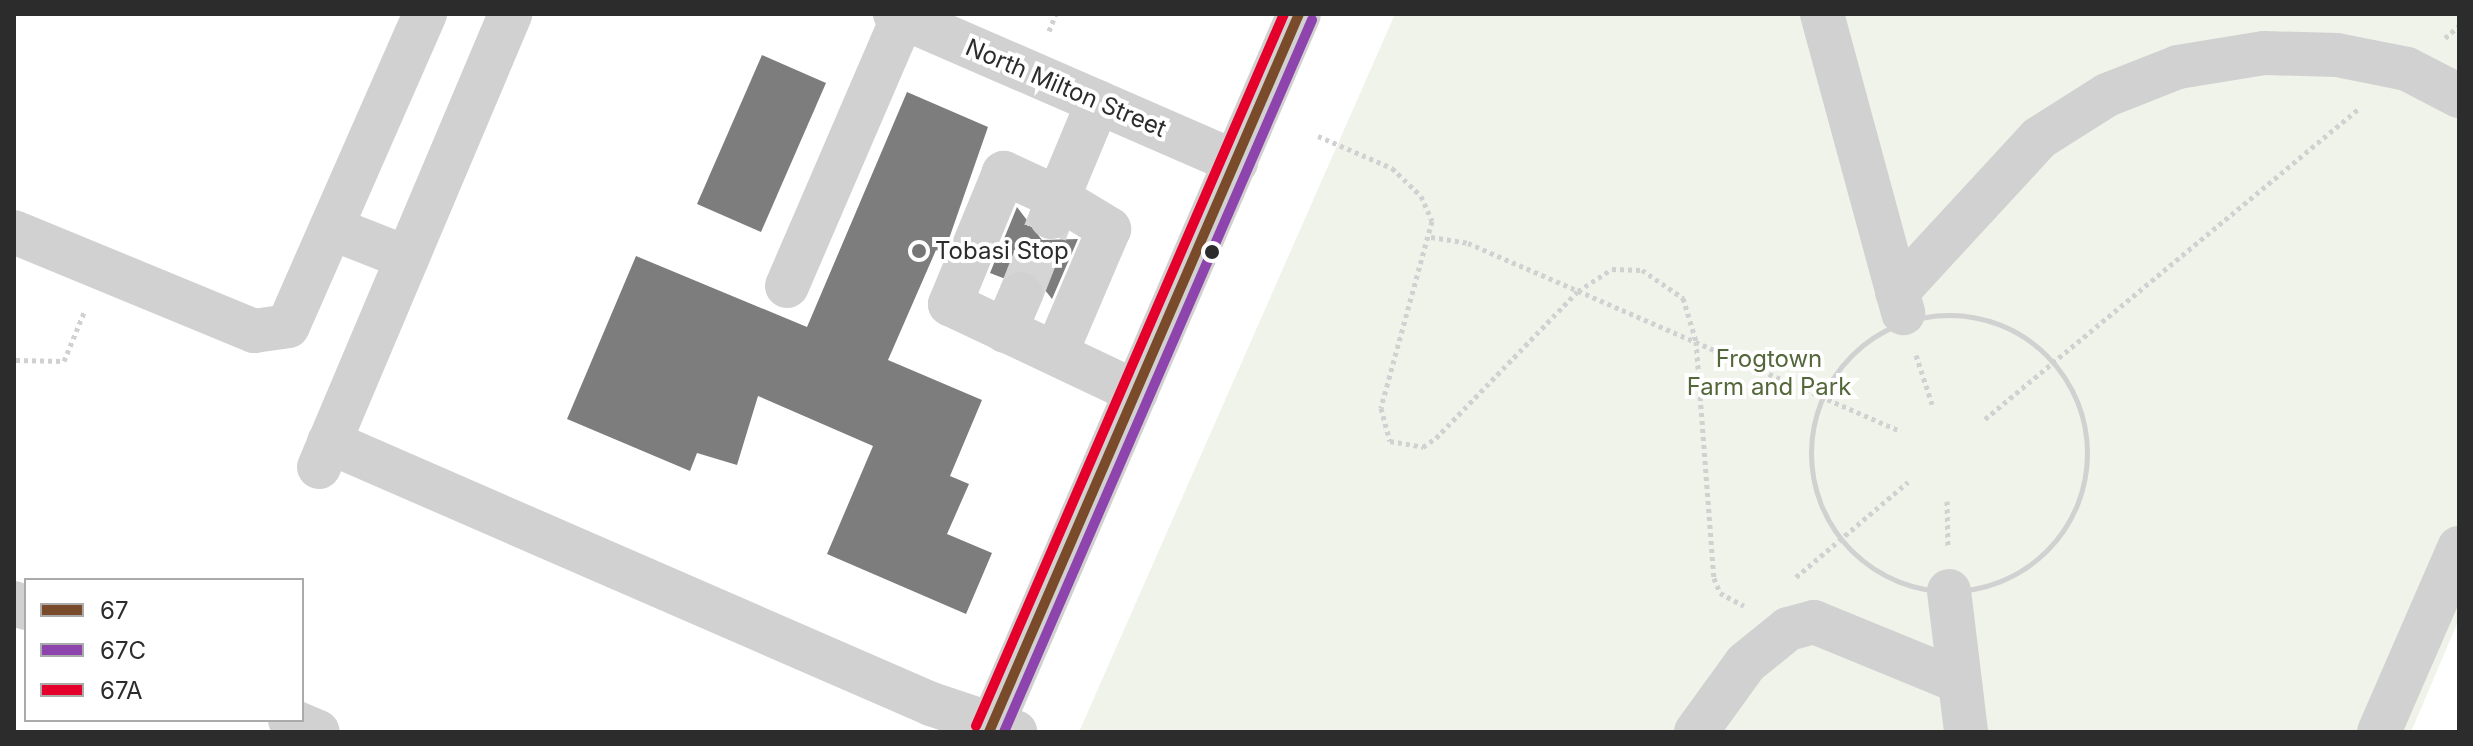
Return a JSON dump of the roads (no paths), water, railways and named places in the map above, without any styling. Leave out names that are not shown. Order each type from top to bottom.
[{"type":"street","points":[[14,232],[271,333],[288,326],[425,14]]},
{"type":"street","points":[[510,14],[324,456],[999,729],[1136,392],[1299,14]]},
{"type":"street","points":[[1822,14],[1906,324],[2039,138],[2107,95],[2178,67],[2264,53],[2337,55],[2407,69],[2459,96]]},
{"type":"street","points":[[787,286],[899,16]]},
{"type":"street","name":"North Milton Street","points":[[899,16],[1236,162]]},
{"type":"street","points":[[1055,207],[1098,102]]},
{"type":"street","points":[[1056,353],[1109,229],[1055,207],[1004,173],[950,304],[1013,312],[1056,353],[1136,392]]},
{"type":"street","points":[[331,228],[407,258]]},
{"type":"street","points":[[2379,732],[2459,548]]},
{"type":"street","points":[[1949,591],[1966,732]]},
{"type":"street","points":[[1696,732],[1746,663],[1788,629],[1814,622],[1958,681]]},
{"type":"street","points":[[295,722],[318,732]]},
{"type":"tunnel","points":[[1021,294],[1051,217]]},
{"type":"place","name":"Tobasi Stop","points":[[919,251]]},
{"type":"park label","name":"Frogtown Farm and Park","points":[[1769,373]]}]
